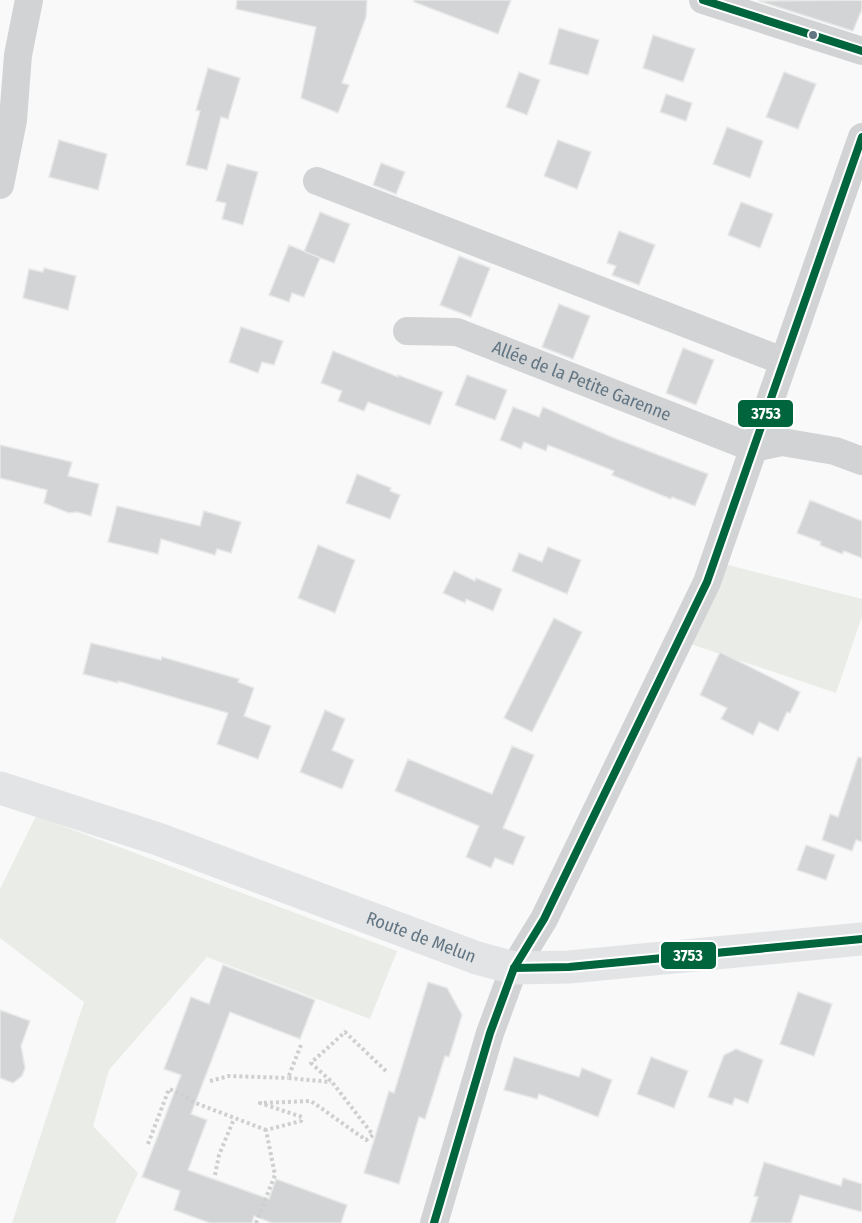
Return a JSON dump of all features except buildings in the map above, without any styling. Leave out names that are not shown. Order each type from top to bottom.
[{"type":"main road","name":"Route de Melun","points":[[0,788],[158,840],[477,958],[514,968],[569,968],[862,939]]},
{"type":"street","points":[[0,185],[14,120],[18,55],[29,0]]},
{"type":"street","points":[[703,0],[862,51]]},
{"type":"street","points":[[434,1223],[490,1034],[514,968],[544,919],[706,582],[862,137]]},
{"type":"street","points":[[317,181],[783,361]]},
{"type":"street","name":"Allée de la Petite Garenne","points":[[407,331],[457,332],[753,448]]},
{"type":"street","points":[[753,448],[782,442],[835,451],[862,461]]},
{"type":"path","points":[[148,1144],[169,1089],[193,1102],[266,1130],[301,1122],[302,1117],[260,1103],[311,1101],[366,1140],[373,1135],[332,1082],[311,1063],[345,1032],[388,1073]]},
{"type":"path","points":[[288,1078],[301,1044]]},
{"type":"path","points":[[210,1081],[229,1076],[332,1082]]},
{"type":"path","points":[[215,1175],[219,1155],[234,1119]]},
{"type":"path","points":[[256,1223],[275,1175],[266,1130]]},
{"type":"shaded area","points":[[720,563],[862,599],[862,616],[836,693],[682,641]]},
{"type":"shaded area","points":[[36,816],[397,951],[370,1019],[207,957],[109,1070],[93,1126],[138,1173],[115,1223],[12,1223],[84,1002],[0,938],[0,889]]},
{"type":"transit line","name":"3753","points":[[703,0],[862,51]]},
{"type":"transit line","name":"3753","points":[[434,1223],[490,1033],[514,968],[544,919],[707,582],[862,137]]},
{"type":"transit line","name":"3753","points":[[514,968],[569,967],[862,939]]}]
